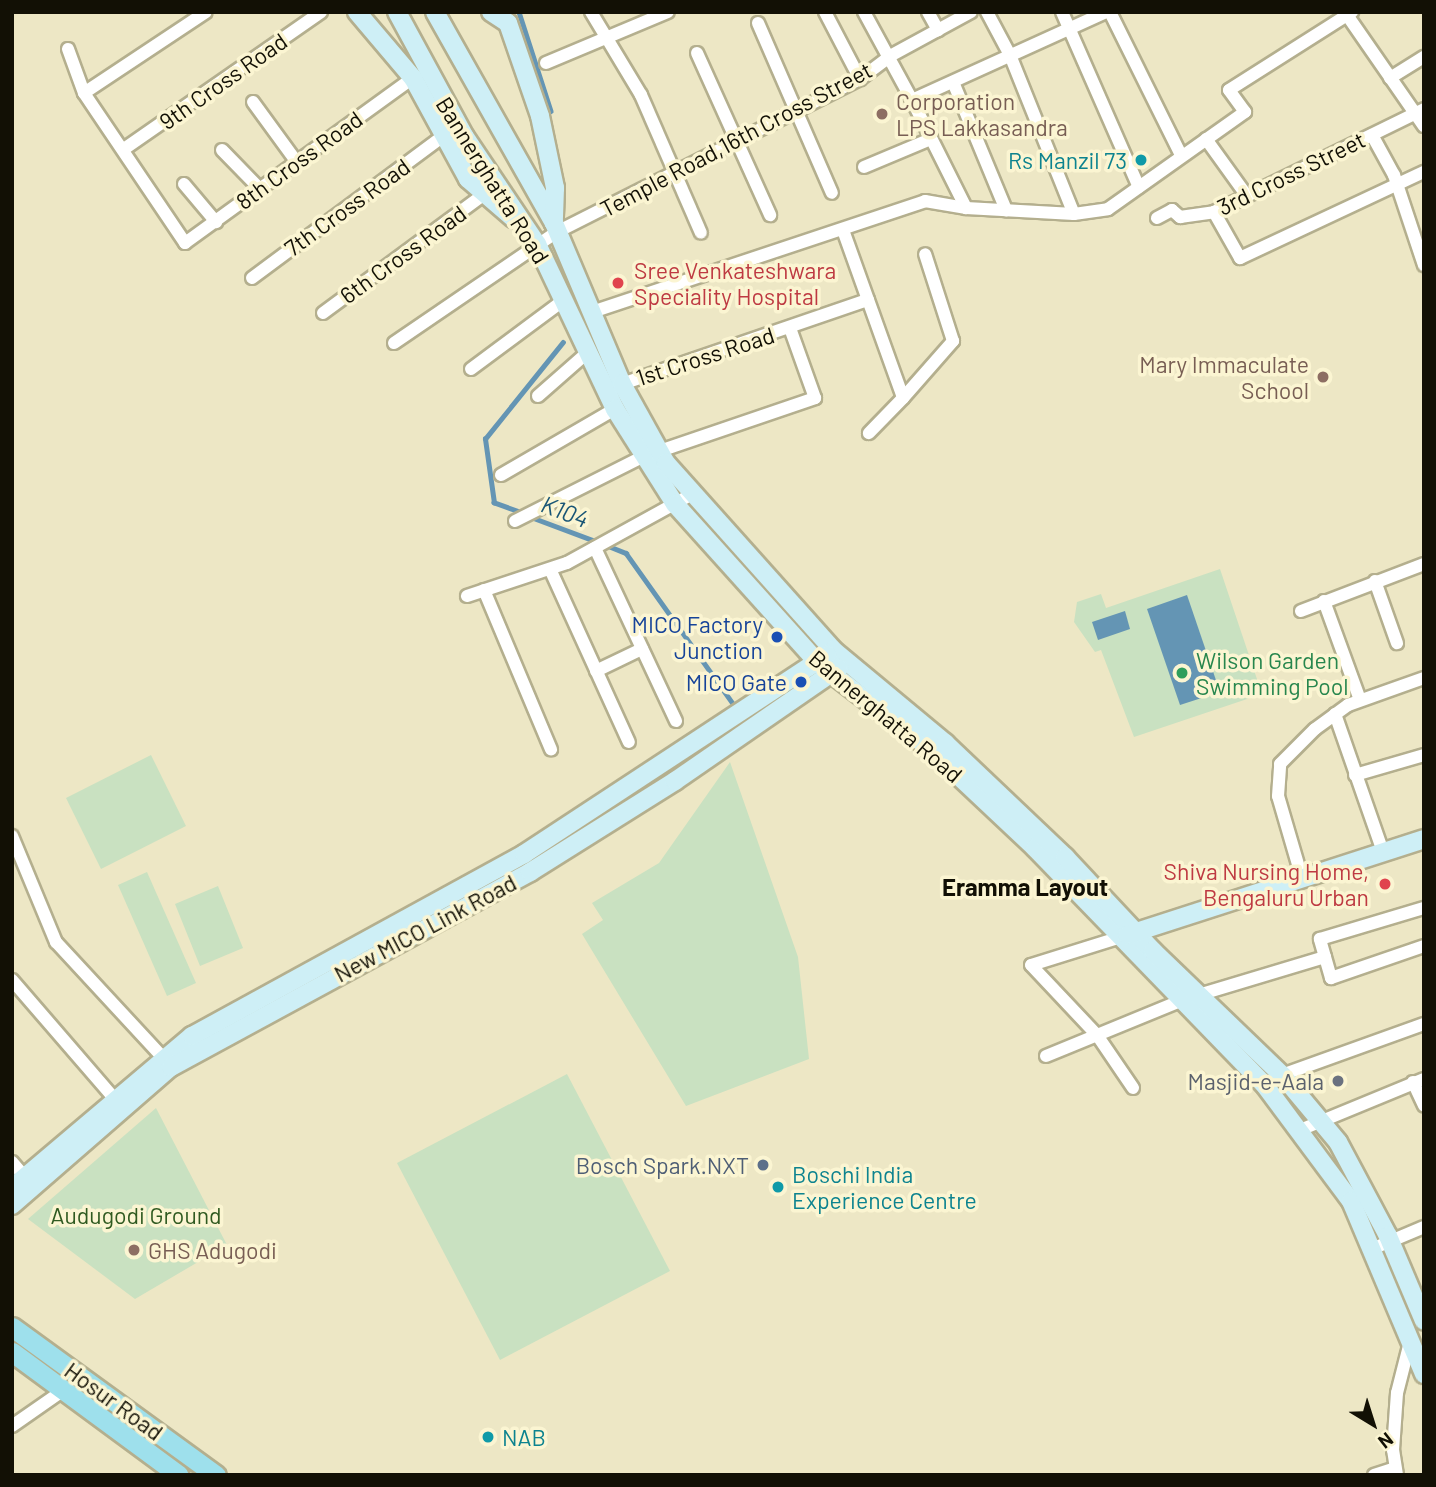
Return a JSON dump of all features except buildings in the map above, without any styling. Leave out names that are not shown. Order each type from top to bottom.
[{"type":"main road","points":[[357,12],[413,78],[443,136],[483,195],[533,237]]},
{"type":"main road","name":"Bannerghatta Road","points":[[397,12],[465,137],[533,237],[615,410],[650,454],[692,494],[840,656],[958,765],[1193,997],[1282,1074],[1321,1119],[1391,1242],[1424,1321]]},
{"type":"main road","name":"Bannerghatta Road","points":[[435,12],[555,228],[650,454],[675,504],[825,668],[958,765]]},
{"type":"main road","points":[[491,12],[508,23],[540,116],[555,188],[555,228]]},
{"type":"main road","name":"New MICO Link Road","points":[[12,1205],[167,1061],[530,872],[675,781],[840,656]]},
{"type":"main road","points":[[1128,935],[1424,839]]},
{"type":"main road","name":"Bannerghatta Road","points":[[1193,997],[1300,1130],[1351,1201],[1424,1374]]},
{"type":"main road","name":"New MICO Link Road","points":[[19,1183],[119,1105]]},
{"type":"main road","name":"Hosur Road","points":[[12,1327],[216,1475]]},
{"type":"main road","name":"Hosur Road","points":[[12,1352],[179,1475]]},
{"type":"street","points":[[84,93],[206,12]]},
{"type":"street","points":[[591,12],[641,95],[701,233]]},
{"type":"street","points":[[546,63],[667,12]]},
{"type":"street","points":[[825,12],[860,79]]},
{"type":"street","points":[[864,12],[890,56],[966,208]]},
{"type":"street","points":[[928,12],[937,30]]},
{"type":"street","name":"Temple Road,16th Cross Street","points":[[394,343],[533,237],[676,173],[860,79],[890,56],[971,12]]},
{"type":"street","points":[[987,12],[1010,55],[1074,214]]},
{"type":"street","points":[[1062,12],[1139,187]]},
{"type":"street","points":[[912,100],[1108,12],[1181,155]]},
{"type":"street","name":"9th Cross Road","points":[[124,149],[320,13]]},
{"type":"street","points":[[592,312],[925,201],[966,208],[1074,214],[1108,209],[1181,155],[1245,113],[1229,90],[1350,14],[1390,78],[1419,111],[1424,126]]},
{"type":"street","points":[[758,23],[832,193]]},
{"type":"street","points":[[68,49],[84,93],[124,149]]},
{"type":"street","points":[[698,53],[739,140],[770,215]]},
{"type":"street","points":[[1390,78],[1424,57]]},
{"type":"street","name":"8th Cross Road","points":[[124,149],[186,243],[413,78]]},
{"type":"street","points":[[953,82],[1006,210]]},
{"type":"street","points":[[253,102],[296,161]]},
{"type":"street","name":"3rd Cross Street","points":[[1157,218],[1172,211],[1180,217],[1214,212],[1419,111]]},
{"type":"street","points":[[1372,135],[1396,186],[1424,265]]},
{"type":"street","name":"7th Cross Road","points":[[252,278],[443,136]]},
{"type":"street","points":[[863,167],[931,139]]},
{"type":"street","points":[[1206,139],[1247,196]]},
{"type":"street","points":[[222,150],[261,190]]},
{"type":"street","points":[[1214,212],[1240,258],[1424,172]]},
{"type":"street","points":[[184,184],[216,222]]},
{"type":"street","name":"6th Cross Road","points":[[323,313],[483,195]]},
{"type":"street","points":[[843,230],[903,398]]},
{"type":"street","points":[[869,433],[953,341],[925,254]]},
{"type":"street","points":[[471,369],[564,300]]},
{"type":"street","name":"1st Cross Road","points":[[622,384],[868,300]]},
{"type":"street","points":[[514,521],[650,454],[816,398],[790,328]]},
{"type":"street","points":[[538,396],[588,352]]},
{"type":"street","points":[[500,475],[615,410]]},
{"type":"street","points":[[467,596],[550,569],[692,494]]},
{"type":"street","points":[[596,547],[676,722]]},
{"type":"street","points":[[1301,611],[1424,564]]},
{"type":"street","points":[[550,569],[629,742]]},
{"type":"street","points":[[1375,582],[1397,643]]},
{"type":"street","points":[[484,590],[551,749]]},
{"type":"street","points":[[1324,601],[1360,700]]},
{"type":"street","points":[[596,671],[642,649]]},
{"type":"street","points":[[1301,878],[1278,796],[1280,764],[1335,714],[1360,700],[1424,678]]},
{"type":"street","points":[[1335,714],[1383,852]]},
{"type":"street","points":[[1355,775],[1424,755]]},
{"type":"street","points":[[12,836],[56,942],[167,1061]]},
{"type":"street","points":[[1424,908],[1320,939],[1331,978],[1424,946]]},
{"type":"street","points":[[1128,935],[1031,965],[1097,1035],[1133,1088]]},
{"type":"street","points":[[1046,1056],[1193,997],[1325,957]]},
{"type":"street","points":[[12,979],[119,1105]]},
{"type":"street","points":[[1282,1074],[1424,1024]]},
{"type":"street","points":[[1300,1130],[1418,1080],[1424,1106]]},
{"type":"street","points":[[12,1162],[19,1183]]},
{"type":"street","points":[[1372,1249],[1424,1227]]},
{"type":"street","points":[[1374,1475],[1396,1472],[1397,1393],[1411,1338]]},
{"type":"street","points":[[12,1426],[65,1390]]},
{"type":"green space","name":"Wilson Garden Swimming Pool","points":[[1220,569],[1262,694],[1134,737],[1101,650],[1095,652],[1074,622],[1077,602],[1101,594],[1106,608]]},
{"type":"green space","points":[[151,755],[186,826],[101,869],[66,798]]},
{"type":"green space","points":[[730,762],[798,957],[809,1059],[686,1106],[582,934],[603,920],[592,903],[659,863]]},
{"type":"green space","points":[[147,872],[196,983],[167,996],[118,885]]},
{"type":"green space","points":[[218,886],[243,948],[200,966],[175,904]]},
{"type":"green space","points":[[567,1074],[670,1271],[500,1360],[397,1163]]},
{"type":"green space","name":"Audugodi Ground","points":[[156,1108],[227,1245],[135,1299],[28,1219]]},
{"type":"water","points":[[1187,595],[1220,692],[1180,705],[1147,609]]},
{"type":"water","points":[[1125,611],[1130,629],[1098,640],[1092,622]]},
{"type":"waterway","name":"K104","points":[[519,12],[551,111]]},
{"type":"waterway","name":"K104","points":[[522,513],[494,503],[485,439],[563,342]]},
{"type":"waterway","name":"K104","points":[[531,517],[598,542]]},
{"type":"waterway","name":"K104","points":[[606,545],[626,553],[734,705]]},
{"type":"place","name":"Corporation LPS Lakkasandra","points":[[882,114]]},
{"type":"place","name":"Rs Manzil 73","points":[[1141,160]]},
{"type":"place","name":"Sree Venkateshwara Speciality Hospital","points":[[618,283]]},
{"type":"place","name":"Mary Immaculate School","points":[[1323,377]]},
{"type":"place","name":"MICO Factory Junction","points":[[777,637]]},
{"type":"place","name":"Wilson Garden Swimming Pool","points":[[1182,673]]},
{"type":"place","name":"MICO Gate","points":[[801,682]]},
{"type":"place","name":"Shiva Nursing Home, Bengaluru Urban","points":[[1385,884]]},
{"type":"place","name":"Masjid-e-Aala","points":[[1338,1081]]},
{"type":"place","name":"Bosch Spark.NXT","points":[[763,1165]]},
{"type":"place","name":"Boschi India Experience Centre","points":[[778,1187]]},
{"type":"place","name":"GHS Adugodi","points":[[134,1250]]},
{"type":"place","name":"NAB","points":[[488,1437]]},
{"type":"district","name":"Eramma Layout","points":[[1025,887]]}]
